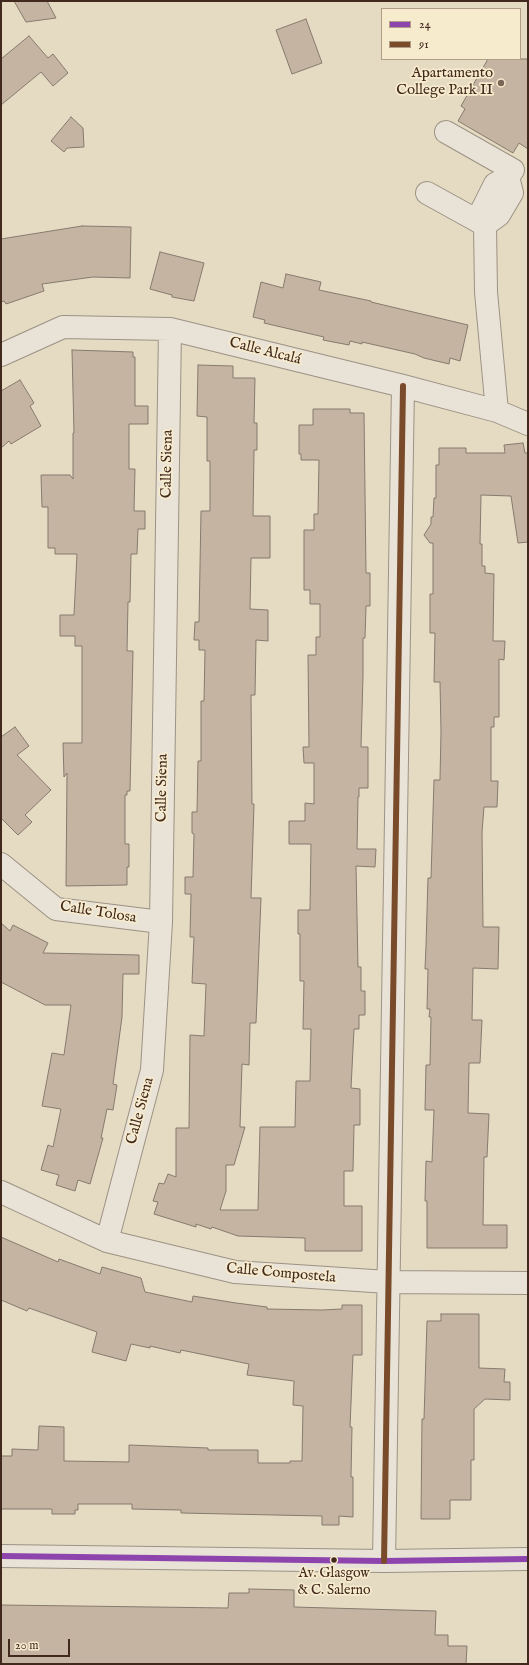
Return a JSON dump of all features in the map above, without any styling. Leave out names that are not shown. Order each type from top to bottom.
[{"type":"street","points":[[446,132],[511,174],[528,192]]},
{"type":"street","points":[[497,411],[486,292],[485,225],[482,210],[495,184],[511,174]]},
{"type":"street","points":[[427,193],[485,225]]},
{"type":"street","name":"Calle Alcalá","points":[[1,355],[63,327],[170,329],[403,386],[497,411],[528,424]]},
{"type":"street","name":"Calle Siena","points":[[107,1241],[152,1070],[161,922],[170,329]]},
{"type":"street","points":[[384,1561],[403,386]]},
{"type":"street","name":"Calle Tolosa","points":[[1,864],[56,909],[161,922]]},
{"type":"street","name":"Calle Compostela","points":[[1,1192],[107,1241],[234,1272],[388,1282],[528,1283]]},
{"type":"street","points":[[1,1556],[384,1561],[528,1560]]},
{"type":"building","points":[[14,1],[47,1],[56,18],[26,22]]},
{"type":"building","points":[[306,19],[322,63],[292,74],[276,30]]},
{"type":"building","points":[[29,36],[48,58],[53,54],[68,73],[53,86],[41,72],[1,105],[1,59]]},
{"type":"building","name":"Apartamento College Park II","points":[[528,59],[528,149],[519,143],[513,153],[458,121],[465,109],[461,106],[487,60]]},
{"type":"building","points":[[71,117],[83,128],[84,147],[67,148],[64,152],[51,141]]},
{"type":"building","points":[[82,226],[131,227],[130,278],[93,277],[42,284],[44,291],[6,304],[4,301],[1,302],[1,239]]},
{"type":"building","points":[[160,252],[204,263],[194,301],[172,297],[172,295],[150,289]]},
{"type":"building","points":[[286,274],[321,282],[319,290],[468,325],[460,361],[450,358],[449,364],[424,358],[415,354],[362,342],[362,344],[350,341],[349,345],[323,340],[324,337],[264,323],[265,320],[253,317],[261,282],[283,288]]},
{"type":"building","points":[[72,350],[133,352],[133,357],[135,357],[135,406],[148,406],[148,424],[129,424],[129,469],[135,469],[134,511],[145,511],[145,529],[138,529],[137,554],[131,554],[130,602],[128,602],[127,651],[133,651],[130,791],[127,791],[127,795],[125,795],[125,844],[129,844],[127,885],[66,886],[67,773],[64,777],[63,743],[82,743],[82,646],[75,646],[75,636],[60,636],[60,615],[74,615],[77,554],[55,554],[55,548],[48,548],[48,507],[42,507],[41,475],[70,475],[73,479],[74,433]]},
{"type":"building","points":[[198,365],[233,366],[233,378],[255,378],[254,423],[257,423],[257,450],[254,450],[253,516],[270,516],[270,558],[251,558],[250,609],[268,610],[268,641],[256,640],[255,695],[251,695],[252,804],[254,804],[251,898],[261,898],[256,1023],[250,1023],[249,1065],[242,1064],[240,1127],[245,1127],[234,1165],[226,1165],[226,1191],[220,1210],[258,1210],[260,1127],[295,1127],[296,1081],[310,1081],[311,1029],[303,1029],[304,981],[300,981],[300,934],[298,934],[298,910],[310,910],[311,844],[289,844],[289,821],[305,821],[305,803],[314,804],[314,763],[304,763],[303,747],[309,747],[308,655],[316,655],[316,637],[320,637],[320,604],[310,604],[310,590],[304,590],[304,530],[314,530],[314,514],[318,514],[319,460],[301,460],[301,454],[299,454],[299,425],[313,425],[313,409],[350,409],[350,413],[364,413],[366,573],[370,573],[370,606],[366,606],[365,638],[363,638],[361,747],[368,747],[368,788],[359,788],[357,849],[376,849],[375,867],[356,866],[358,967],[361,967],[361,991],[365,991],[365,1015],[359,1015],[359,1029],[354,1029],[351,1088],[360,1089],[360,1125],[354,1125],[353,1171],[344,1171],[344,1206],[362,1206],[362,1251],[305,1251],[305,1238],[238,1236],[212,1227],[211,1229],[196,1224],[196,1227],[154,1214],[158,1202],[153,1201],[159,1183],[164,1184],[168,1174],[176,1177],[176,1128],[189,1128],[190,1035],[204,1036],[206,984],[192,983],[194,937],[190,937],[191,894],[185,894],[185,877],[193,877],[194,834],[192,833],[192,812],[197,812],[198,761],[201,761],[201,701],[204,701],[205,650],[199,650],[199,640],[194,640],[195,622],[199,622],[201,511],[210,511],[210,461],[207,461],[207,417],[197,416]]},
{"type":"building","points":[[20,380],[34,403],[30,406],[41,426],[11,444],[9,441],[1,448],[1,391]]},
{"type":"building","points":[[523,443],[525,453],[528,453],[528,542],[518,543],[511,496],[481,495],[480,544],[482,544],[482,566],[485,566],[485,573],[494,574],[493,641],[505,641],[504,660],[499,659],[499,717],[494,717],[494,727],[491,727],[491,781],[498,781],[497,807],[484,807],[482,832],[483,927],[499,927],[498,969],[473,968],[472,1020],[482,1020],[480,1063],[469,1063],[468,1113],[489,1114],[487,1157],[484,1157],[483,1225],[507,1225],[507,1248],[427,1248],[427,1201],[425,1201],[426,1161],[432,1162],[434,1110],[425,1110],[426,1065],[430,1065],[431,1017],[429,1017],[430,1009],[427,1009],[428,969],[425,969],[428,878],[431,878],[434,780],[440,780],[441,731],[440,682],[434,682],[435,633],[430,633],[430,594],[433,594],[433,543],[430,543],[424,535],[431,524],[431,517],[433,517],[434,498],[436,498],[436,465],[439,465],[439,448],[466,448],[466,453],[505,453],[504,445]]},
{"type":"building","points":[[15,727],[29,746],[17,755],[51,790],[25,815],[32,822],[18,835],[1,818],[1,737]]},
{"type":"building","points":[[1,923],[10,931],[13,925],[48,943],[43,953],[139,955],[139,974],[123,974],[122,1017],[113,1084],[117,1085],[113,1110],[107,1109],[101,1138],[103,1138],[90,1184],[78,1180],[75,1191],[56,1185],[59,1175],[41,1170],[48,1145],[53,1147],[61,1109],[42,1106],[52,1053],[64,1055],[71,1005],[45,1005],[1,982]]},
{"type":"building","points":[[1,1237],[58,1262],[59,1259],[100,1274],[102,1267],[141,1278],[145,1292],[192,1302],[193,1296],[267,1307],[267,1309],[322,1310],[342,1309],[342,1305],[362,1305],[362,1355],[353,1355],[350,1427],[352,1427],[351,1477],[353,1477],[353,1517],[339,1516],[339,1525],[322,1525],[322,1516],[181,1513],[181,1510],[132,1509],[132,1504],[78,1504],[78,1510],[75,1510],[75,1514],[52,1514],[52,1509],[1,1509],[1,1456],[12,1456],[12,1449],[38,1450],[39,1426],[64,1427],[64,1461],[129,1462],[129,1445],[208,1448],[208,1450],[258,1450],[258,1463],[290,1463],[290,1461],[302,1461],[303,1406],[293,1405],[294,1381],[247,1375],[249,1364],[181,1350],[180,1353],[150,1346],[150,1348],[131,1344],[126,1361],[92,1352],[97,1332],[29,1308],[27,1311],[1,1300]]},
{"type":"building","points":[[441,1314],[479,1314],[479,1368],[505,1369],[504,1382],[510,1382],[510,1400],[485,1399],[474,1409],[474,1460],[471,1460],[471,1500],[450,1500],[450,1519],[421,1519],[422,1419],[424,1419],[427,1321],[441,1321]]},
{"type":"building","points":[[249,1589],[294,1590],[294,1607],[436,1611],[435,1635],[448,1635],[448,1646],[467,1646],[466,1664],[1,1664],[1,1605],[228,1608],[229,1593],[249,1593]]},
{"type":"transit line","name":"91","points":[[384,1561],[403,386]]},
{"type":"transit line","name":"24","points":[[1,1556],[384,1561],[528,1559]]},
{"type":"place","name":"Apartamento College Park II","points":[[501,83]]},
{"type":"place","name":"Av. Glasgow & C. Salerno","points":[[334,1560]]}]
